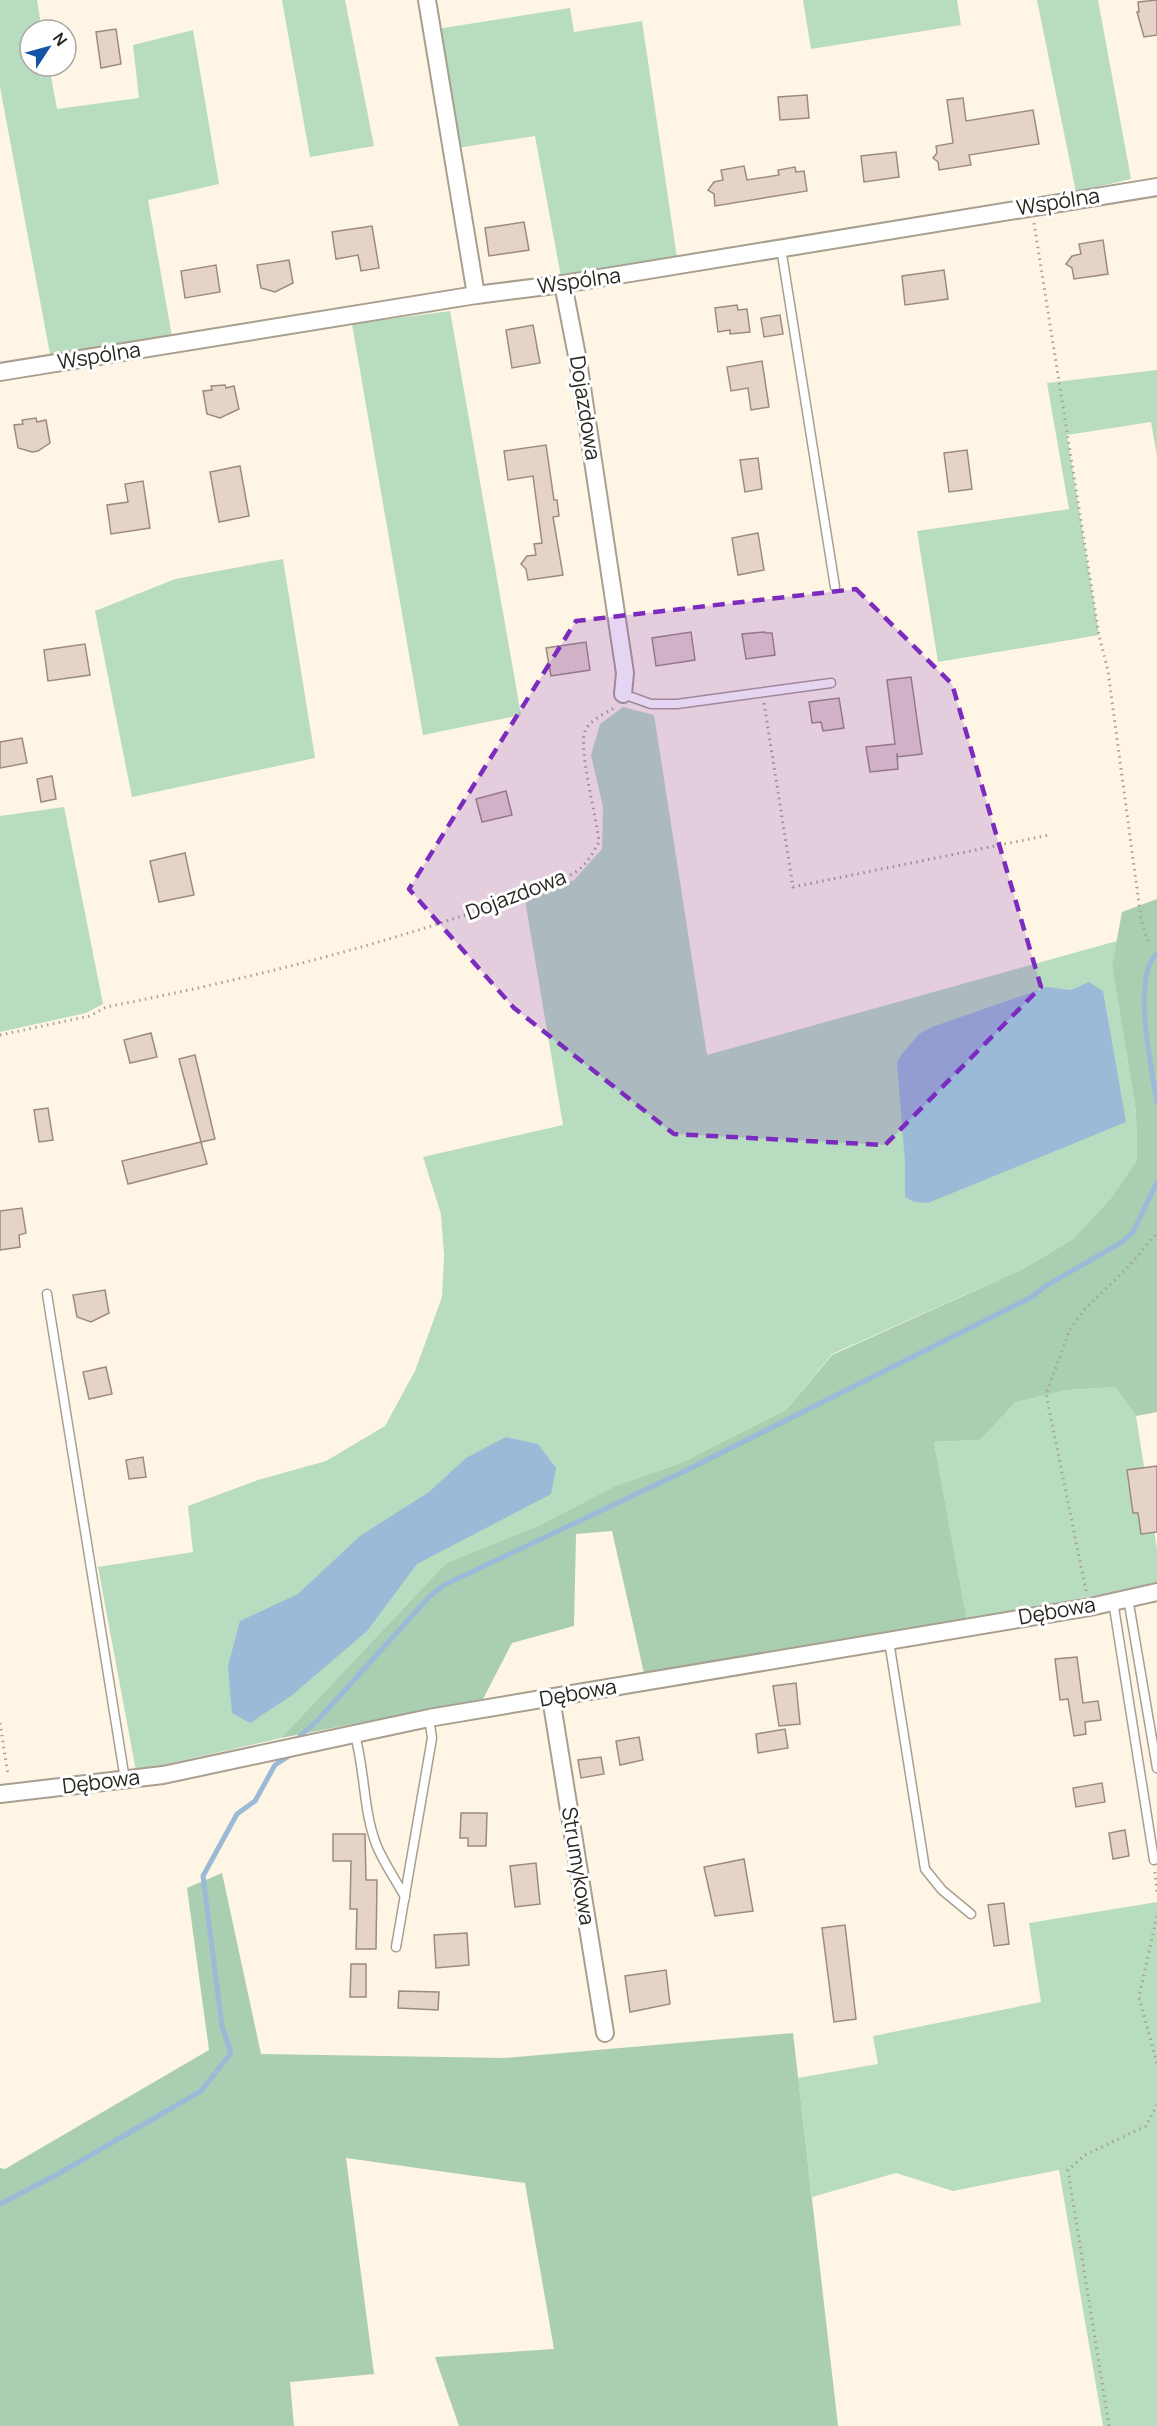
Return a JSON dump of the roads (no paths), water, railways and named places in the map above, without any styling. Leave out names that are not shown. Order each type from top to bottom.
[{"type":"street","points":[[427,0],[476,295]]},
{"type":"street","name":"Wspólna","points":[[0,372],[476,295],[563,284],[1157,187]]},
{"type":"street","name":"Dojazdowa","points":[[563,284],[578,361],[625,674],[622,694]]},
{"type":"street","name":"Dębowa","points":[[5,1794],[163,1775],[429,1718],[1090,1607],[1157,1592]]},
{"type":"street","name":"Strumykowa","points":[[550,1698],[605,2033]]},
{"type":"lane","points":[[781,248],[835,587]]},
{"type":"lane","points":[[622,694],[651,704],[677,704],[831,683]]},
{"type":"lane","points":[[47,1294],[125,1780]]},
{"type":"lane","points":[[1120,1599],[1157,1768]]},
{"type":"lane","points":[[1120,1599],[1154,1860]]},
{"type":"lane","points":[[889,1641],[924,1869],[942,1890],[971,1914]]},
{"type":"lane","points":[[396,1947],[432,1737],[429,1718]]},
{"type":"lane","points":[[355,1735],[362,1757],[367,1805],[376,1845],[405,1897]]},
{"type":"water","points":[[1089,982],[1103,991],[1126,1122],[928,1203],[914,1202],[905,1197],[905,1162],[897,1063],[901,1055],[919,1034],[932,1027],[1047,987],[1071,990]]},
{"type":"water","points":[[506,1437],[538,1444],[556,1468],[551,1494],[417,1564],[367,1631],[291,1696],[250,1723],[232,1713],[228,1666],[240,1621],[298,1594],[360,1536],[429,1492],[466,1458]]},
{"type":"waterway","points":[[1157,954],[1149,965],[1144,1002],[1145,1025],[1157,1102]]},
{"type":"waterway","points":[[300,1736],[317,1721],[429,1597],[444,1585],[685,1471],[1032,1297],[1044,1287],[1122,1242],[1133,1232],[1157,1182]]},
{"type":"waterway","points":[[0,2204],[58,2174],[201,2091],[231,2053],[222,2026],[203,1876],[237,1814],[255,1801],[275,1765],[289,1756]]}]
